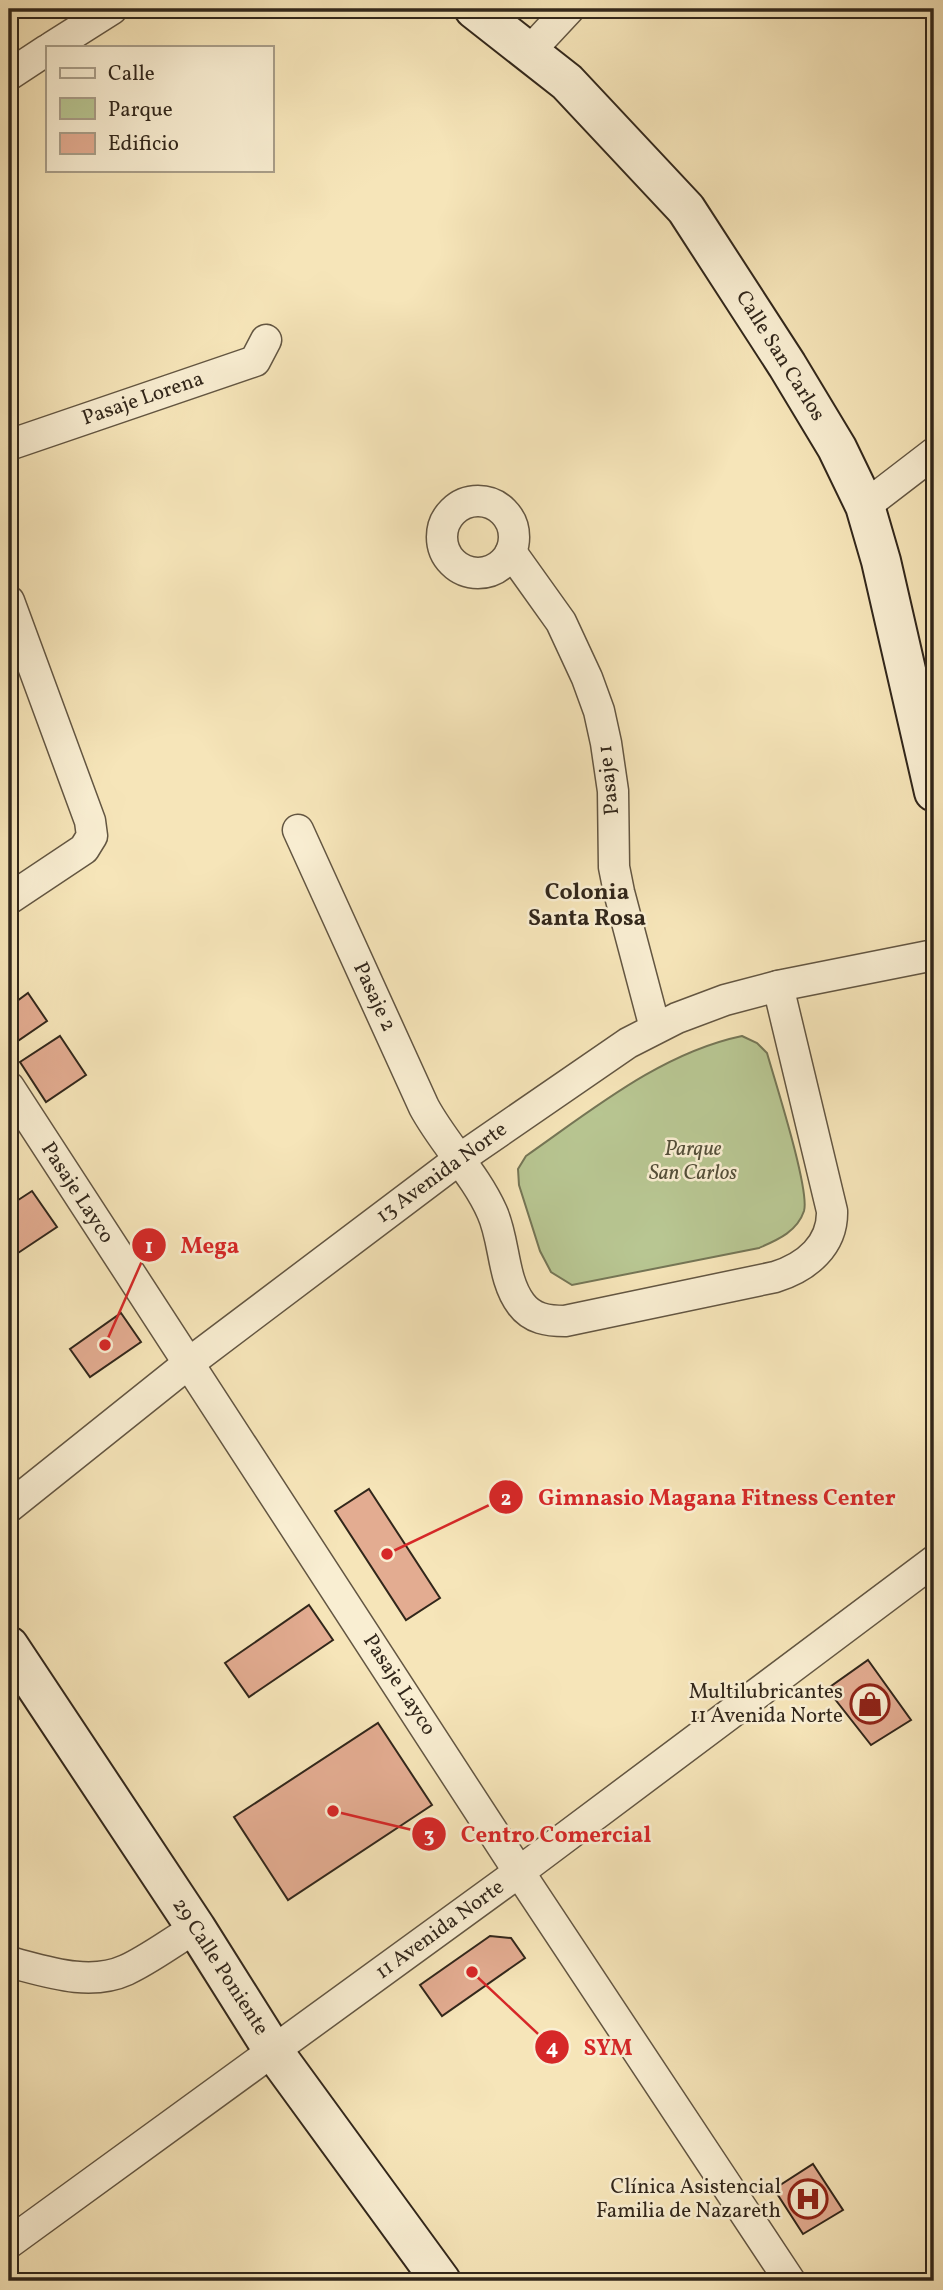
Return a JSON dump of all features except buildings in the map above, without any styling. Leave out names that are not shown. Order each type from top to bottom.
[{"type":"street","points":[[54,46],[112,9]]},
{"type":"street","name":"Calle San Carlos","points":[[474,9],[567,82],[687,209],[837,448],[865,506],[881,561],[934,792]]},
{"type":"street","points":[[528,53],[569,9]]},
{"type":"street","points":[[9,75],[46,51]]},
{"type":"street","name":"Pasaje Lorena","points":[[9,445],[256,361],[266,340]]},
{"type":"street","points":[[865,506],[934,453]]},
{"type":"street","name":"Pasaje 1","points":[[511,552],[561,622],[587,677],[599,711],[613,791],[614,867],[618,892],[655,1028]]},
{"type":"street","points":[[9,601],[90,821],[92,836],[84,849],[9,899]]},
{"type":"street","name":"Pasaje 2","points":[[298,830],[424,1107],[494,1216],[515,1295],[529,1312],[540,1318],[565,1321],[775,1277],[796,1269],[816,1254],[831,1229],[832,1211],[778,986]]},
{"type":"street","name":"13 Avenida Norte","points":[[9,1507],[188,1363],[458,1160],[628,1043],[699,1009],[778,986],[934,954]]},
{"type":"street","name":"Pasaje Layco","points":[[9,1087],[519,1872],[790,2281]]},
{"type":"street","name":"11 Avenida Norte","points":[[9,2242],[519,1872],[934,1560]]},
{"type":"street","name":"29 Calle Poniente","points":[[9,1646],[196,1928],[274,2052],[440,2281]]},
{"type":"street","points":[[9,1962],[65,1976],[111,1975],[125,1970],[196,1928]]},
{"type":"green space","name":"Parque San Carlos","points":[[742,1036],[757,1043],[767,1053],[784,1110],[802,1181],[804,1211],[797,1225],[773,1242],[759,1248],[572,1285],[551,1272],[540,1251],[519,1185],[518,1169],[526,1156],[602,1102],[655,1069],[712,1044]]},
{"type":"place","name":"Mega","points":[[105,1345]]},
{"type":"place","name":"Gimnasio Magana Fitness Center","points":[[387,1554]]},
{"type":"place","name":"Multilubricantes 11 Avenida Norte","points":[[870,1704]]},
{"type":"place","name":"Centro Comercial","points":[[333,1811]]},
{"type":"place","name":"SYM","points":[[472,1972]]},
{"type":"place","name":"Clínica Asistencial Familia de Nazareth","points":[[808,2199]]},
{"type":"district","name":"Colonia Santa Rosa","points":[[587,906]]}]
